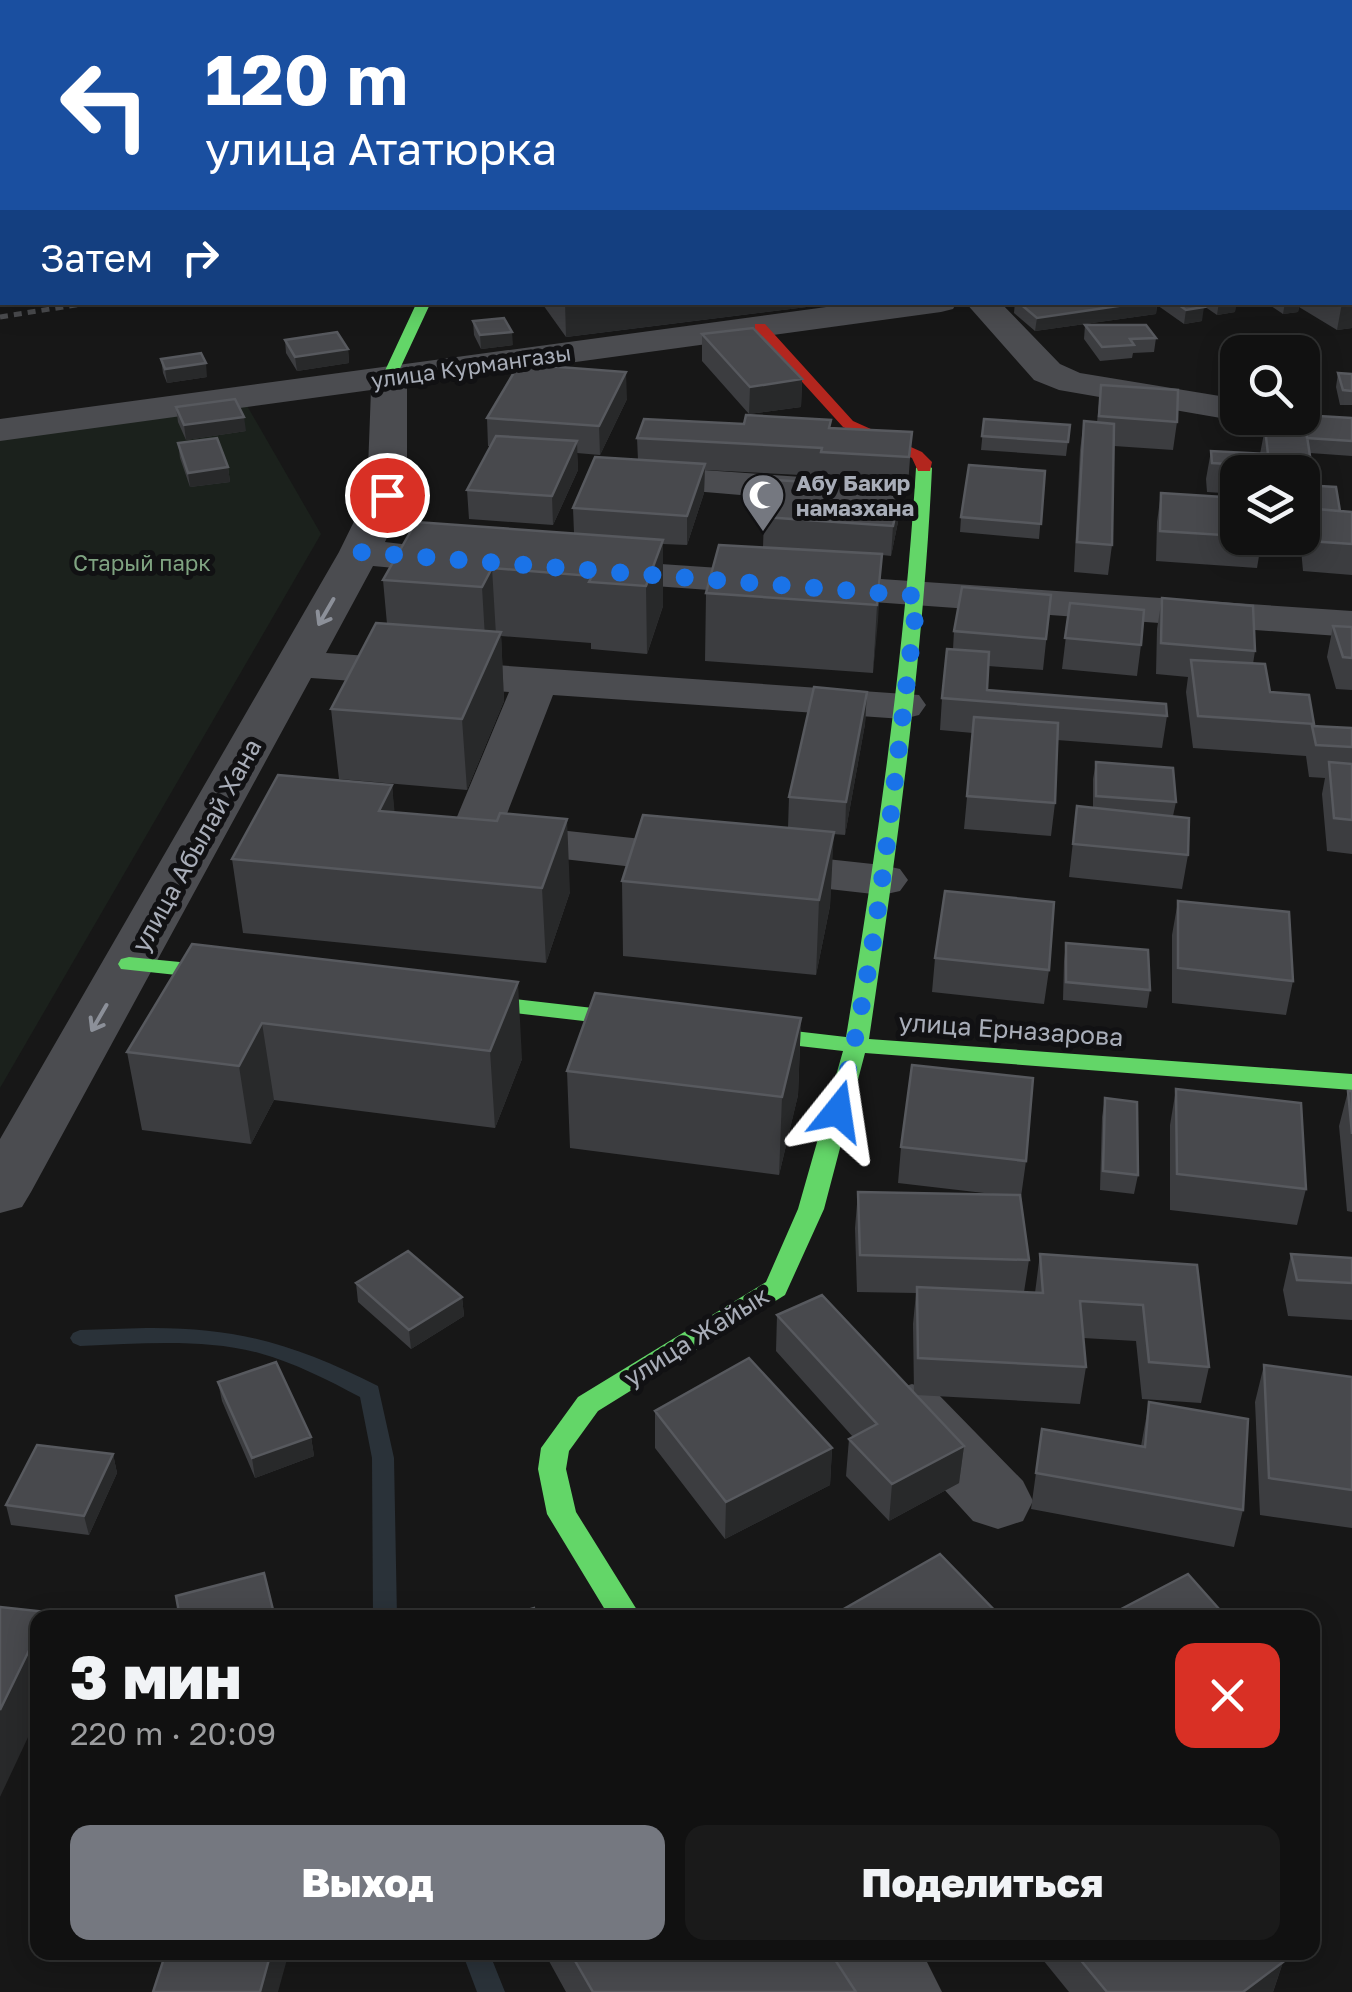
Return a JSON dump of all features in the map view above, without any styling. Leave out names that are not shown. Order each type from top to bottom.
[{"type":"street","points":[[389,376],[423,305]]},
{"type":"street","name":"улица Курмангазы","points":[[0,430],[919,305]]},
{"type":"street","points":[[983,305],[1047,372],[1072,382],[1220,407]]},
{"type":"street","name":"улица Жайык","points":[[622,1610],[560,1514],[554,1452],[565,1428],[588,1404],[797,1305],[811,1209],[856,1045],[882,880],[918,596],[924,462],[917,455],[848,424],[760,327]]},
{"type":"street","name":"улица Абылай Хана","points":[[0,1192],[129,964],[238,816],[296,664],[360,552],[387,495],[389,376]]},
{"type":"street","points":[[660,479],[925,498]]},
{"type":"street","points":[[360,552],[918,596],[1352,624]]},
{"type":"street","points":[[296,664],[903,705]]},
{"type":"street","points":[[536,680],[454,834],[882,880]]},
{"type":"street","points":[[129,964],[275,979]]},
{"type":"street","name":"улица Ерназарова","points":[[430,996],[856,1045],[1352,1082]]},
{"type":"street","points":[[874,1371],[998,1501]]},
{"type":"street","points":[[876,1960],[899,1992]]},
{"type":"green space","name":"Старый парк","points":[[246,404],[321,534],[0,1088],[0,437]]},
{"type":"building","points":[[1022,305],[1125,305],[1037,318]]},
{"type":"building","points":[[1179,305],[1204,307],[1186,310]]},
{"type":"building","points":[[504,318],[512,332],[480,335],[473,321]]},
{"type":"building","points":[[1085,325],[1146,325],[1156,338],[1130,339],[1134,345],[1102,347]]},
{"type":"building","points":[[753,328],[802,379],[750,387],[702,334]]},
{"type":"building","points":[[337,332],[348,349],[295,357],[285,340]]},
{"type":"building","points":[[201,353],[206,363],[165,369],[161,359]]},
{"type":"building","points":[[519,364],[626,372],[599,426],[487,418]]},
{"type":"building","points":[[1338,373],[1352,374],[1352,391],[1343,390]]},
{"type":"building","points":[[1101,385],[1178,390],[1177,422],[1099,416]]},
{"type":"building","points":[[235,399],[244,417],[184,425],[176,407]]},
{"type":"building","points":[[746,415],[831,420],[829,428],[912,432],[909,457],[637,438],[644,419],[744,424]]},
{"type":"building","points":[[1320,416],[1352,418],[1352,441],[1307,435],[1320,435]]},
{"type":"building","points":[[984,419],[1070,425],[1068,442],[982,436]]},
{"type":"building","points":[[1084,421],[1114,424],[1112,545],[1077,542]]},
{"type":"building","points":[[1266,435],[1307,435],[1310,455],[1220,455],[1220,463],[1212,463],[1211,451],[1268,454]]},
{"type":"building","points":[[496,436],[577,441],[552,496],[467,490]]},
{"type":"building","points":[[217,438],[228,467],[188,473],[178,443]]},
{"type":"building","points":[[595,457],[705,464],[687,516],[573,508]]},
{"type":"building","points":[[969,465],[1045,471],[1041,524],[961,517]]},
{"type":"building","points":[[775,480],[901,488],[893,526],[764,517]]},
{"type":"building","points":[[1320,486],[1336,487],[1340,511],[1320,509]]},
{"type":"building","points":[[1161,493],[1220,497],[1220,535],[1160,531]]},
{"type":"building","points":[[1320,509],[1352,512],[1352,544],[1320,542]]},
{"type":"building","points":[[416,522],[663,540],[646,586],[589,582],[592,576],[492,568],[482,587],[383,580]]},
{"type":"building","points":[[719,545],[882,554],[877,605],[706,593]]},
{"type":"building","points":[[962,587],[1051,595],[1046,639],[954,631]]},
{"type":"building","points":[[1162,598],[1253,606],[1255,651],[1161,643]]},
{"type":"building","points":[[1070,603],[1144,610],[1141,645],[1065,638]]},
{"type":"building","points":[[376,623],[501,632],[462,719],[331,709]]},
{"type":"building","points":[[1333,626],[1352,627],[1352,658],[1343,657]]},
{"type":"building","points":[[947,649],[989,652],[987,690],[1166,704],[1167,716],[942,698]]},
{"type":"building","points":[[1191,660],[1265,664],[1270,692],[1309,695],[1314,724],[1198,716]]},
{"type":"building","points":[[814,687],[867,692],[846,802],[789,797]]},
{"type":"building","points":[[974,717],[1058,723],[1055,803],[967,796]]},
{"type":"building","points":[[1312,726],[1352,728],[1352,747],[1316,745]]},
{"type":"building","points":[[1096,762],[1173,768],[1176,802],[1096,796]]},
{"type":"building","points":[[1329,762],[1352,764],[1352,820],[1334,818]]},
{"type":"building","points":[[278,775],[392,785],[379,811],[497,821],[500,813],[567,819],[542,888],[232,859]]},
{"type":"building","points":[[1077,806],[1189,818],[1188,855],[1073,844]]},
{"type":"building","points":[[643,815],[834,832],[819,900],[622,881]]},
{"type":"building","points":[[945,891],[1054,902],[1049,970],[935,958]]},
{"type":"building","points":[[1178,901],[1289,912],[1293,981],[1178,968]]},
{"type":"building","points":[[1066,943],[1148,950],[1150,990],[1066,982]]},
{"type":"building","points":[[192,944],[518,982],[490,1051],[262,1023],[239,1066],[127,1052]]},
{"type":"building","points":[[595,993],[801,1018],[782,1097],[567,1071]]},
{"type":"building","points":[[912,1065],[1033,1078],[1026,1161],[901,1147]]},
{"type":"building","points":[[1176,1089],[1301,1103],[1306,1189],[1177,1174]]},
{"type":"building","points":[[1348,1091],[1352,1091],[1352,1134]]},
{"type":"building","points":[[1105,1098],[1137,1102],[1138,1175],[1103,1171]]},
{"type":"building","points":[[858,1192],[1020,1195],[1029,1260],[860,1255]]},
{"type":"building","points":[[408,1251],[462,1297],[409,1330],[356,1283]]},
{"type":"building","points":[[1040,1254],[1197,1265],[1209,1367],[1149,1362],[1143,1305],[1080,1301],[1086,1367],[918,1358],[917,1287],[1043,1293]]},
{"type":"building","points":[[1291,1254],[1352,1258],[1352,1283],[1297,1280]]},
{"type":"building","points":[[822,1295],[964,1446],[892,1484],[849,1439],[877,1424],[777,1315]]},
{"type":"building","points":[[749,1358],[832,1448],[726,1502],[655,1411]]},
{"type":"building","points":[[276,1362],[311,1437],[252,1458],[218,1382]]},
{"type":"building","points":[[1264,1365],[1352,1377],[1352,1490],[1269,1478]]},
{"type":"building","points":[[1149,1402],[1248,1419],[1243,1510],[1036,1473],[1042,1429],[1145,1447]]},
{"type":"building","points":[[37,1445],[113,1454],[84,1516],[6,1505]]},
{"type":"building","points":[[940,1554],[994,1610],[842,1610]]},
{"type":"building","points":[[264,1573],[273,1610],[179,1610],[176,1596]]},
{"type":"building","points":[[1188,1574],[1220,1610],[1119,1610]]},
{"type":"building","points":[[0,1607],[30,1610],[30,1648],[0,1710]]},
{"type":"building","points":[[163,1960],[269,1960],[260,1992],[153,1992]]},
{"type":"building","points":[[575,1960],[835,1960],[856,1992],[593,1992]]},
{"type":"building","points":[[1081,1960],[1283,1962],[1243,1992],[1107,1992]]},
{"type":"waterway","points":[[80,1338],[169,1336],[235,1340],[301,1359],[370,1392],[383,1458],[385,1610]]},
{"type":"waterway","points":[[478,1960],[491,1992]]},
{"type":"railway","points":[[0,317],[75,305]]},
{"type":"traffic: fast","points":[[389,377],[423,305]]},
{"type":"traffic: fast","points":[[622,1610],[562,1514],[552,1469],[555,1448],[588,1404],[776,1288],[811,1209],[856,1045],[882,880],[917,596],[924,468]]},
{"type":"traffic: fast","points":[[129,964],[251,976]]},
{"type":"traffic: fast","points":[[445,998],[856,1045],[1352,1082]]},
{"type":"traffic: jam","points":[[760,327],[848,424],[917,455],[924,468]]},
{"type":"place","name":"Абу Бакир намазхана","points":[[763,533]]},
{"type":"route","points":[[387,495],[360,552],[918,596],[882,880],[856,1045],[838,1111]]}]
